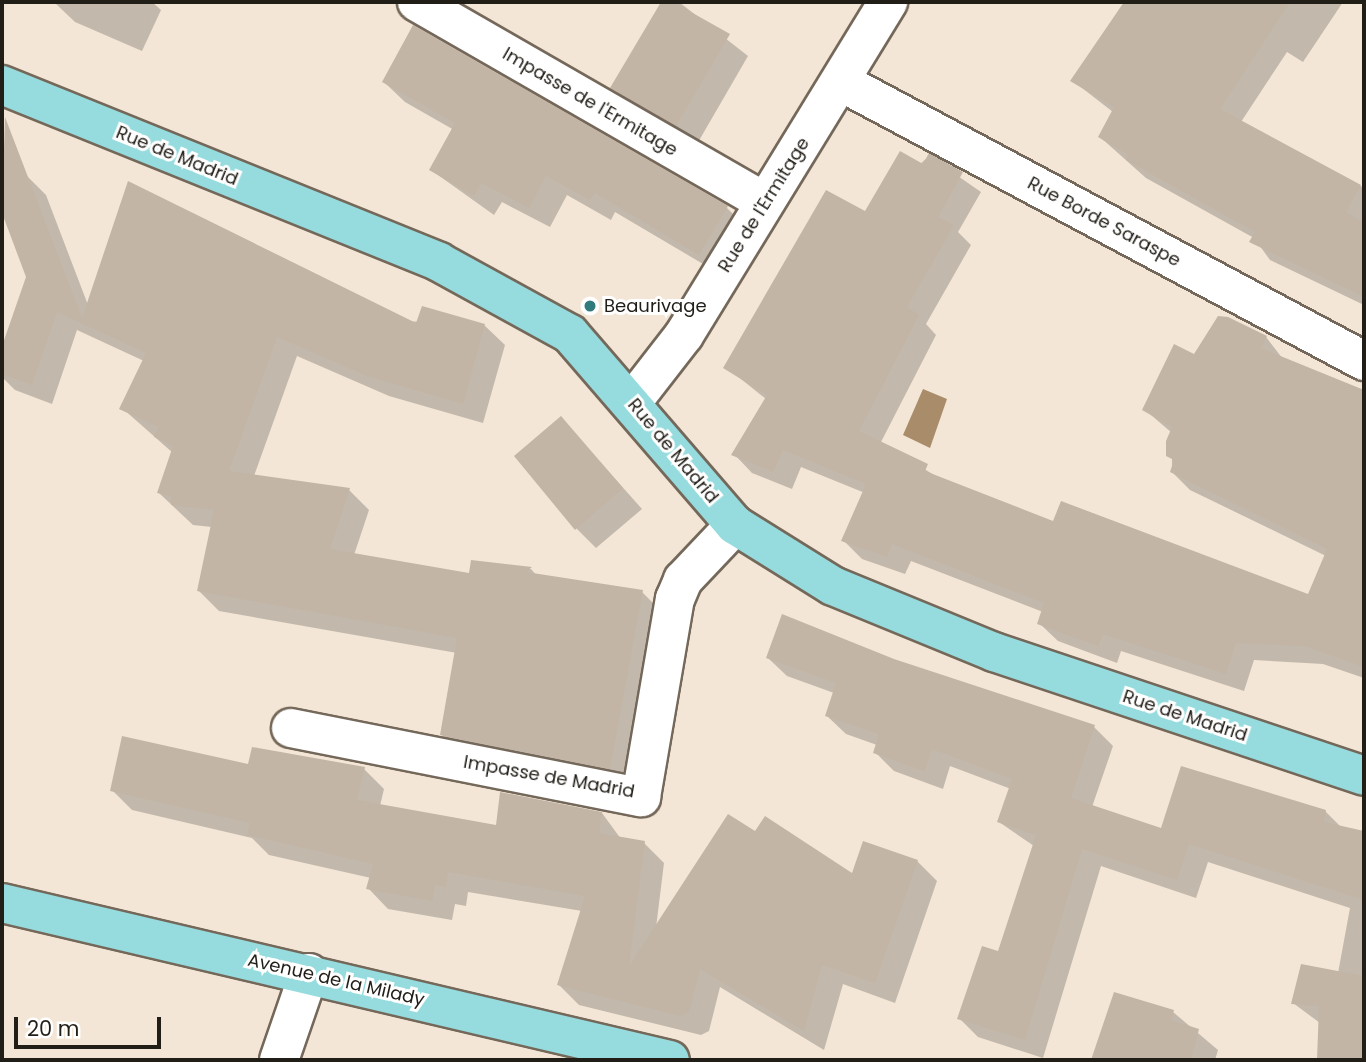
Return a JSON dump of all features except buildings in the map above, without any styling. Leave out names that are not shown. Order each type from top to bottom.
[{"type":"main road","name":"Rue de Madrid","points":[[2,85],[439,262],[570,334],[632,402],[735,525],[833,586],[994,652],[1364,776]]},
{"type":"main road","name":"Avenue de la Milady","points":[[2,903],[309,972],[670,1060]]},
{"type":"street","name":"Impasse de l'Ermitage","points":[[417,2],[763,201]]},
{"type":"street","name":"Rue de l'Ermitage","points":[[632,402],[684,335],[763,201],[843,83],[888,2]]},
{"type":"street","name":"Rue Borde Saraspe","points":[[843,83],[1364,361]]},
{"type":"street","name":"Impasse de Madrid","points":[[290,728],[641,797],[675,599],[683,580],[735,525]]},
{"type":"street","points":[[279,1060],[309,972]]},
{"type":"shaded area","points":[[923,389],[947,399],[930,448],[903,435]]},
{"type":"place","name":"Beaurivage","points":[[590,306]]}]
